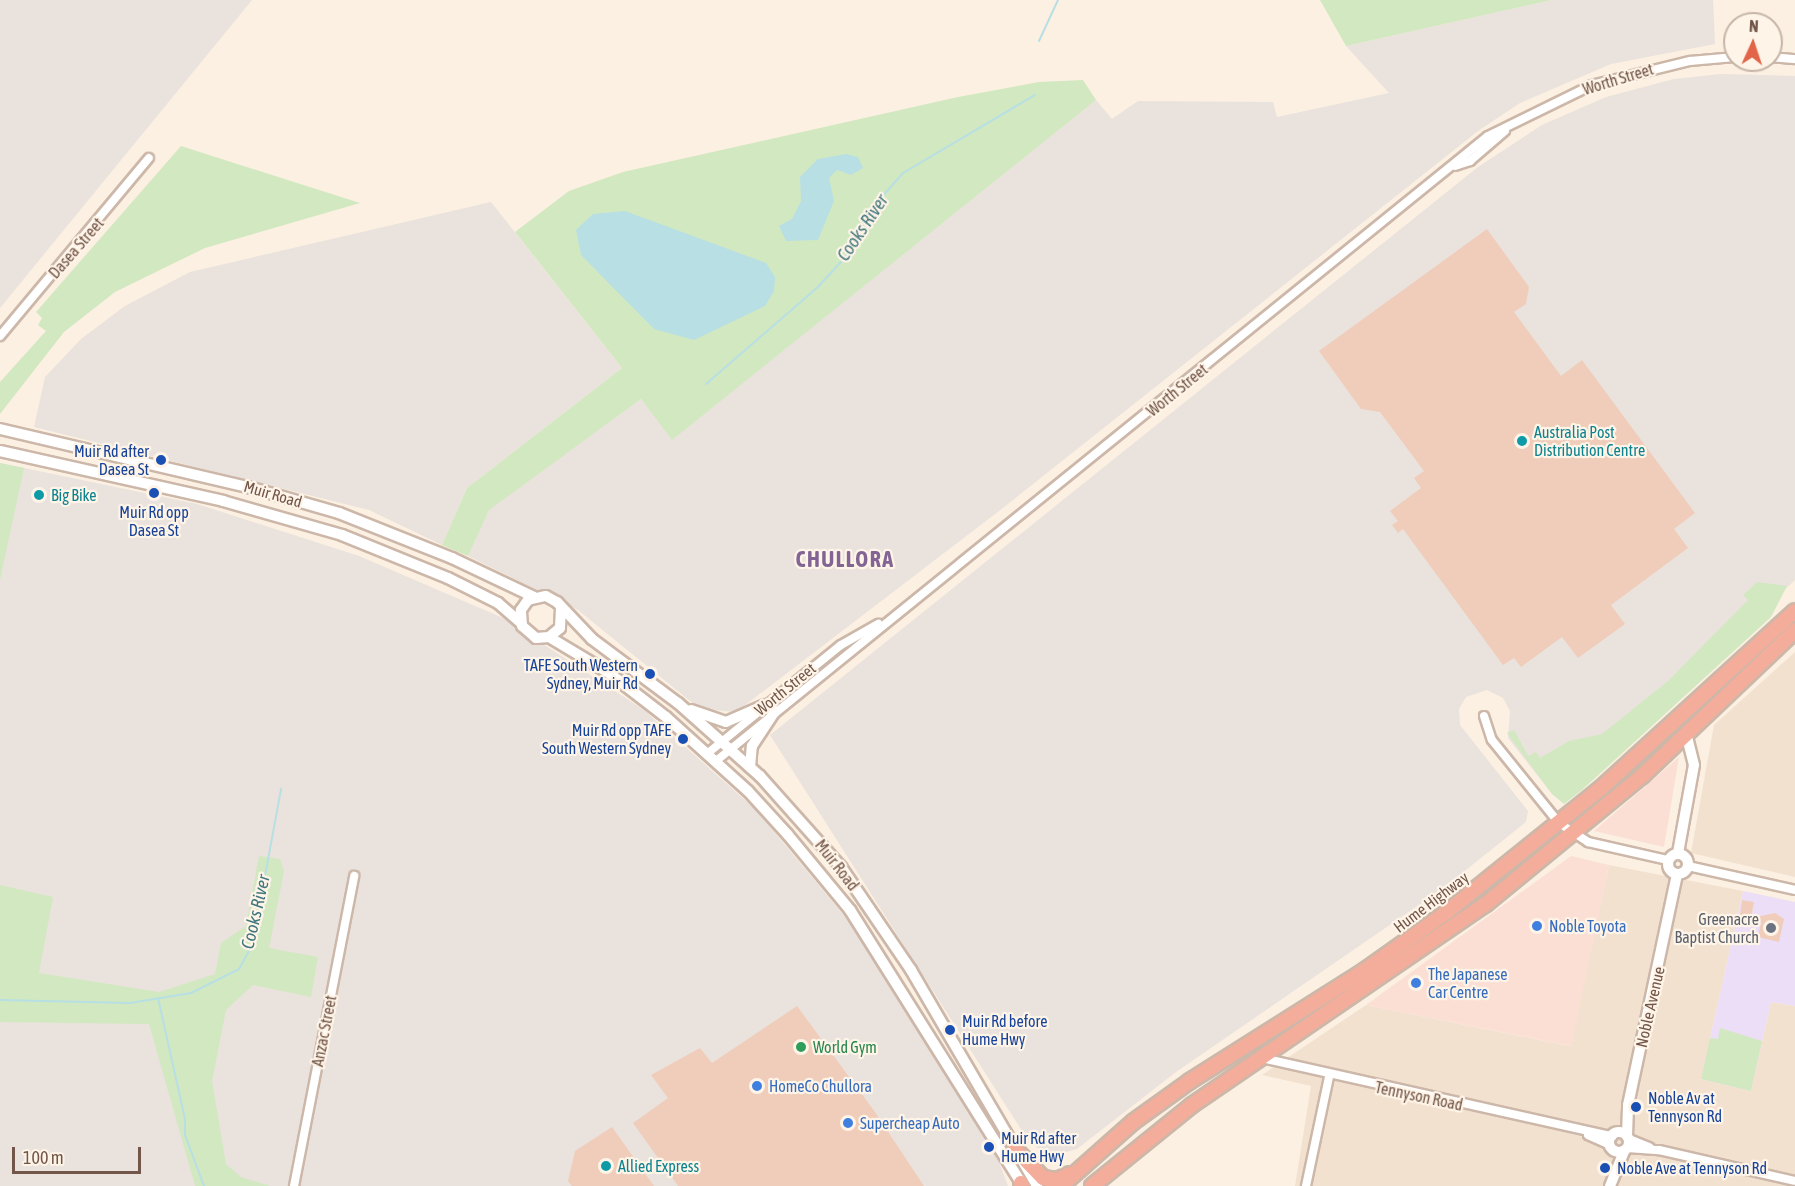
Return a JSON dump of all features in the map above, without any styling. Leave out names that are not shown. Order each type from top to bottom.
[{"type":"highway","name":"Hume Highway","points":[[1061,1186],[1190,1081],[1419,932],[1559,823],[1795,611]]},
{"type":"highway","name":"Hume Highway","points":[[1092,1186],[1192,1105],[1438,939],[1572,833],[1686,734],[1795,631]]},
{"type":"highway","points":[[1014,1148],[1048,1180],[1066,1176],[1088,1162]]},
{"type":"street","name":"Worth Street","points":[[712,757],[841,645],[897,612],[1455,166],[1470,160],[1508,127],[1592,85],[1680,62],[1723,58]]},
{"type":"street","name":"Dasea Street","points":[[0,336],[149,159]]},
{"type":"street","name":"Muir Road","points":[[0,429],[252,488],[339,513],[452,558],[534,597]]},
{"type":"street","name":"Muir Road","points":[[3,452],[224,501],[342,535],[448,578],[498,603],[520,622]]},
{"type":"street","points":[[534,597],[552,598],[561,608],[560,628],[549,637],[531,636],[520,622],[524,604],[534,597]]},
{"type":"street","name":"Muir Road","points":[[561,608],[592,639],[678,703],[750,767],[810,831],[864,900],[911,970],[1037,1186]]},
{"type":"street","name":"Muir Road","points":[[549,637],[623,683],[712,757],[788,834],[850,910],[1022,1185]]},
{"type":"street","points":[[678,703],[723,722],[770,708]]},
{"type":"street","points":[[750,767],[752,746],[770,708]]},
{"type":"street","points":[[1484,716],[1492,740],[1559,823],[1572,833],[1588,842],[1668,860],[1677,874],[1687,873],[1688,866]]},
{"type":"street","points":[[1668,860],[1678,853],[1694,765],[1686,734]]},
{"type":"street","points":[[1678,853],[1688,866],[1795,890]]},
{"type":"street","name":"Noble Avenue","points":[[1612,1173],[1627,1143],[1628,1105],[1677,874]]},
{"type":"street","name":"Anzac Street","points":[[294,1186],[354,876]]},
{"type":"street","name":"Tennyson Road","points":[[1262,1058],[1329,1077],[1578,1131],[1612,1141]]},
{"type":"street","points":[[1306,1186],[1329,1077]]},
{"type":"street","name":"Noble Avenue","points":[[1610,1186],[1612,1141],[1628,1105]]},
{"type":"street","points":[[1612,1141],[1627,1143]]},
{"type":"street","points":[[1612,1141],[1795,1180]]},
{"type":"shaded area","points":[[0,0],[252,0],[0,308]]},
{"type":"shaded area","points":[[1552,0],[1713,0],[1715,44],[1611,64],[1520,103],[1478,131],[999,511],[736,712],[700,709],[578,610],[468,556],[488,510],[641,399],[672,439],[1096,100],[1112,119],[1138,101],[1273,102],[1277,117],[1389,93],[1346,46]]},
{"type":"shaded area","points":[[1721,74],[1795,76],[1795,580],[1559,795],[1552,794],[1508,738],[1510,711],[1503,698],[1487,690],[1466,697],[1459,709],[1460,725],[1528,811],[1526,822],[1442,889],[1176,1072],[1077,1149],[1059,1154],[1040,1150],[1026,1137],[770,735],[1478,167],[1542,125],[1606,97],[1674,79]]},
{"type":"shaded area","points":[[491,202],[622,368],[467,488],[442,545],[369,510],[34,427],[45,377],[81,339],[125,306],[190,272]]},
{"type":"shaded area","points":[[0,463],[197,504],[359,556],[503,618],[644,710],[756,810],[851,924],[993,1146],[1008,1186],[0,1186]]},
{"type":"shaded area","points":[[1795,652],[1795,877],[1691,853],[1714,725]]},
{"type":"shaded area","points":[[1679,757],[1664,847],[1594,831]]},
{"type":"shaded area","points":[[1571,856],[1609,865],[1571,1046],[1366,1005]]},
{"type":"shaded area","points":[[1609,865],[1743,891],[1701,1079],[1751,1091],[1771,1002],[1795,1006],[1795,1186],[1295,1186],[1311,1086],[1262,1075],[1366,1005],[1570,1046]]},
{"type":"shaded area","points":[[1743,891],[1795,902],[1795,1006],[1771,1002],[1751,1091],[1701,1079]]},
{"type":"green space","points":[[1320,0],[1552,0],[1346,46]]},
{"type":"green space","points":[[1083,80],[1096,100],[672,440],[641,399],[489,510],[468,556],[442,545],[467,488],[622,368],[515,232],[569,191],[623,172],[958,97],[1039,82]]},
{"type":"green space","points":[[181,146],[360,203],[205,248],[115,292],[64,332],[0,414],[0,382],[46,331],[38,325],[42,318],[36,312]]},
{"type":"green space","points":[[0,463],[24,468],[0,580]]},
{"type":"green space","points":[[1757,582],[1787,586],[1771,617],[1582,790],[1564,804],[1552,794],[1507,733],[1514,730],[1528,756],[1536,752],[1540,758],[1569,741],[1602,734],[1668,681],[1748,600],[1743,595]]},
{"type":"green space","points":[[259,856],[280,859],[284,871],[269,948],[318,957],[311,997],[253,985],[226,1010],[212,1081],[226,1164],[241,1177],[270,1186],[195,1186],[149,1024],[0,1022],[0,885],[53,897],[39,973],[159,992],[215,974],[221,943],[246,926]]},
{"type":"green space","points":[[1720,1028],[1762,1041],[1751,1091],[1701,1079],[1710,1038],[1718,1039]]},
{"type":"water","points":[[846,154],[858,157],[863,168],[851,175],[837,170],[829,178],[834,201],[818,240],[786,241],[779,226],[792,219],[801,201],[800,177],[818,159]]},
{"type":"water","points":[[625,211],[766,263],[775,277],[774,291],[765,306],[694,340],[654,329],[581,255],[576,230],[593,214]]},
{"type":"building","name":"Australia Post Distribution Centre","points":[[1487,229],[1529,287],[1526,304],[1514,312],[1561,376],[1582,360],[1695,513],[1674,529],[1688,548],[1611,605],[1625,624],[1578,658],[1562,637],[1521,667],[1514,658],[1503,665],[1403,529],[1398,533],[1392,525],[1398,521],[1390,511],[1421,488],[1414,478],[1424,471],[1380,412],[1361,409],[1319,351]]},
{"type":"building","name":"Greenacre Baptist Church","points":[[1742,900],[1754,902],[1751,918],[1775,913],[1784,919],[1779,942],[1758,937],[1761,922],[1746,919],[1745,925],[1739,923]]},
{"type":"building","name":"HomeCo Chullora","points":[[797,1006],[875,1112],[924,1186],[678,1186],[633,1123],[668,1098],[651,1075],[700,1048],[712,1063]]},
{"type":"building","name":"Allied Express","points":[[612,1127],[654,1186],[572,1186],[568,1181],[575,1151]]},
{"type":"waterway","name":"Cooks River","points":[[1039,41],[1058,0]]},
{"type":"waterway","name":"Cooks River","points":[[706,384],[817,288],[848,254],[872,208],[903,173],[1035,95]]},
{"type":"waterway","name":"Cooks River","points":[[0,1000],[130,1003],[191,993],[239,969],[252,946],[281,789]]},
{"type":"waterway","points":[[158,998],[185,1119],[185,1135],[204,1186]]},
{"type":"place","name":"Australia Post Distribution Centre","points":[[1522,441]]},
{"type":"place","name":"Muir Rd after Dasea St","points":[[161,460]]},
{"type":"place","name":"Muir Rd opp Dasea St","points":[[154,493]]},
{"type":"place","name":"Big Bike","points":[[39,495]]},
{"type":"place","name":"TAFE South Western Sydney, Muir Rd","points":[[650,674]]},
{"type":"place","name":"Muir Rd opp TAFE South Western Sydney","points":[[683,739]]},
{"type":"place","name":"Noble Toyota","points":[[1537,926]]},
{"type":"place","name":"Greenacre Baptist Church","points":[[1771,928]]},
{"type":"place","name":"The Japanese Car Centre","points":[[1416,983]]},
{"type":"place","name":"Muir Rd before Hume Hwy","points":[[950,1030]]},
{"type":"place","name":"World Gym","points":[[801,1047]]},
{"type":"place","name":"HomeCo Chullora","points":[[757,1086]]},
{"type":"place","name":"Noble Av at Tennyson Rd","points":[[1636,1107]]},
{"type":"place","name":"Supercheap Auto","points":[[848,1123]]},
{"type":"place","name":"Muir Rd after Hume Hwy","points":[[989,1147]]},
{"type":"place","name":"Allied Express","points":[[606,1166]]},
{"type":"place","name":"Noble Ave at Tennyson Rd","points":[[1605,1168]]},
{"type":"district","name":"CHULLORA","points":[[845,560]]}]
